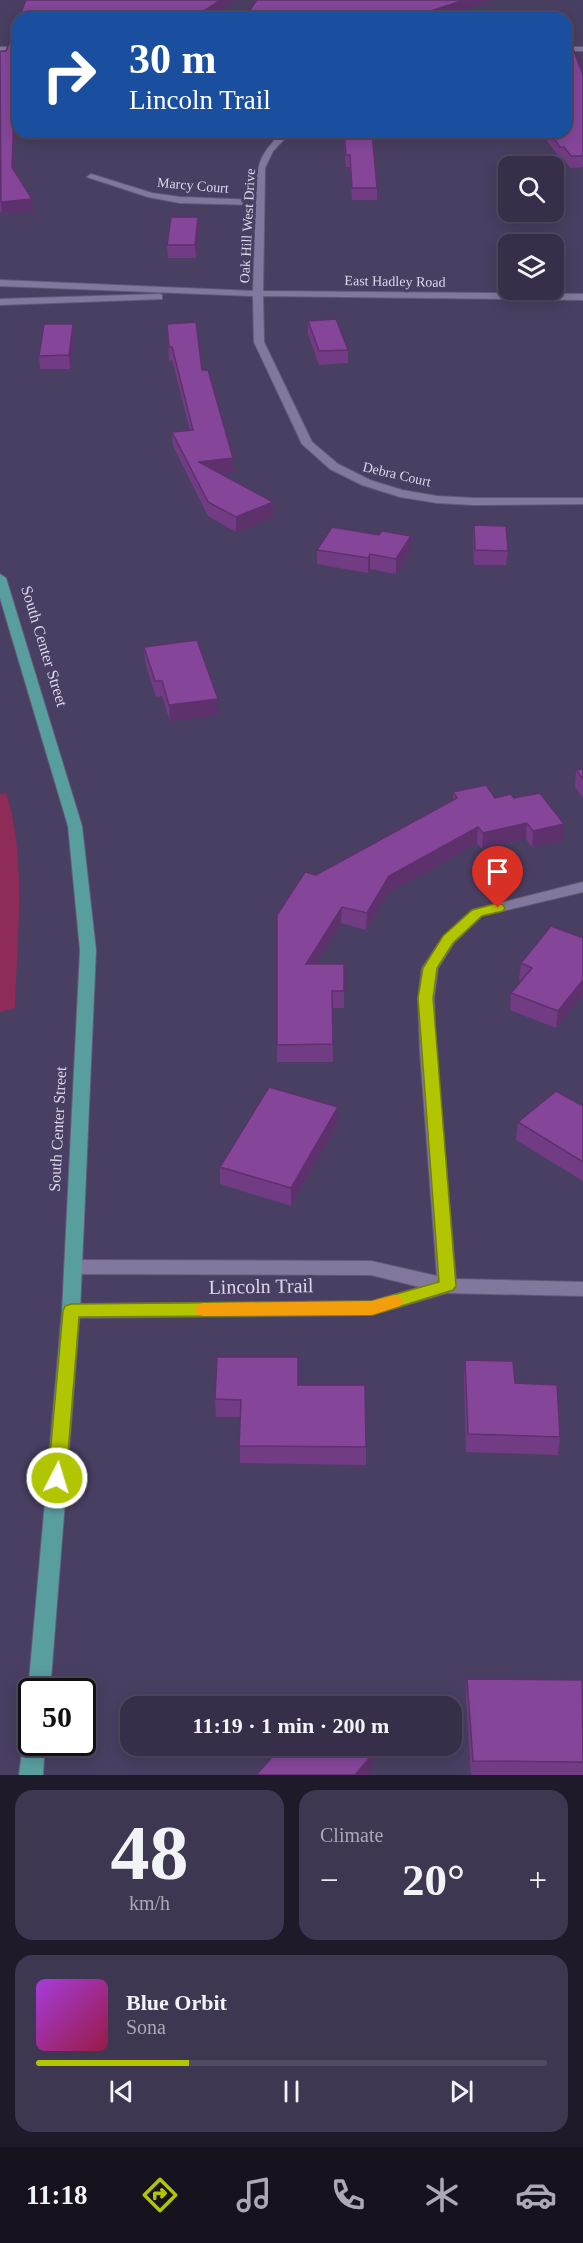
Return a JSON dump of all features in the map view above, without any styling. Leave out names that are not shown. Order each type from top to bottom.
[{"type":"main road","name":"South Center Street","points":[[0,578],[75,826],[88,950],[71,1311],[40,1678]]},
{"type":"main road","points":[[31,1775],[33,1756]]},
{"type":"street","name":"Oak Hill West Drive","points":[[257,293],[261,168],[269,150],[280,138]]},
{"type":"street","name":"Marcy Court","points":[[91,177],[151,195],[180,200],[260,203]]},
{"type":"street","name":"East Hadley Road","points":[[0,283],[207,292],[583,297]]},
{"type":"street","name":"East Hadley Road","points":[[0,302],[144,298],[207,292]]},
{"type":"street","name":"Debra Court","points":[[257,293],[259,342],[308,444],[320,457],[341,473],[358,481],[423,497],[469,501],[583,501]]},
{"type":"street","points":[[447,1286],[428,1041],[426,998],[430,968],[448,940],[477,913],[583,887]]},
{"type":"street","name":"Lincoln Trail","points":[[73,1267],[371,1268],[447,1286],[583,1289]]},
{"type":"street","name":"Lincoln Trail","points":[[71,1311],[372,1308],[447,1286]]},
{"type":"shaded area","points":[[6,793],[17,844],[19,927],[15,1008],[0,1012],[0,794]]},
{"type":"building","points":[[26,0],[220,0],[203,12],[21,12]]},
{"type":"building","points":[[257,0],[464,0],[428,12],[248,12]]},
{"type":"building","points":[[12,42],[12,167],[32,199],[1,202],[0,52],[6,51],[9,43]]},
{"type":"building","points":[[572,46],[583,75],[583,156],[571,156],[564,147],[560,147],[553,138],[572,138]]},
{"type":"building","points":[[345,138],[373,138],[377,188],[352,188],[350,155],[346,155]]},
{"type":"building","points":[[171,217],[198,217],[195,245],[167,245]]},
{"type":"building","points":[[336,319],[348,350],[319,351],[308,321]]},
{"type":"building","points":[[196,322],[202,370],[208,370],[233,458],[199,462],[273,502],[236,517],[208,502],[172,432],[193,430],[172,347],[169,347],[167,324]]},
{"type":"building","points":[[44,324],[73,324],[69,355],[39,356]]},
{"type":"building","points":[[474,525],[506,526],[508,551],[475,550]]},
{"type":"building","points":[[332,527],[379,535],[382,531],[411,536],[396,559],[370,554],[368,558],[317,550]]},
{"type":"building","points":[[197,640],[218,699],[169,705],[162,681],[155,681],[144,647]]},
{"type":"building","points":[[583,769],[583,779],[576,770]]},
{"type":"building","points":[[486,785],[495,798],[511,794],[514,798],[540,793],[564,824],[533,831],[527,823],[483,833],[478,827],[389,876],[367,913],[342,907],[306,964],[344,964],[344,991],[332,991],[333,1044],[277,1045],[277,915],[305,872],[316,875],[457,798],[453,792]]},
{"type":"building","points":[[551,926],[583,938],[583,980],[558,1011],[511,993],[532,968],[521,963]]},
{"type":"building","points":[[269,1087],[338,1107],[291,1188],[220,1167]]},
{"type":"building","points":[[556,1091],[583,1106],[583,1162],[518,1122]]},
{"type":"building","points":[[217,1357],[298,1357],[298,1385],[365,1385],[366,1447],[239,1446],[241,1400],[215,1399]]},
{"type":"building","points":[[465,1360],[513,1361],[515,1383],[557,1385],[560,1437],[468,1434]]},
{"type":"building","points":[[467,1679],[582,1680],[583,1762],[473,1761]]},
{"type":"building","points":[[273,1756],[371,1756],[355,1775],[256,1775]]},
{"type":"slow traffic","points":[[203,1310],[372,1308],[394,1301]]},
{"type":"route","points":[[57,1478],[71,1311],[372,1308],[447,1286],[428,1052],[426,998],[430,968],[448,940],[477,913],[498,908]]}]
